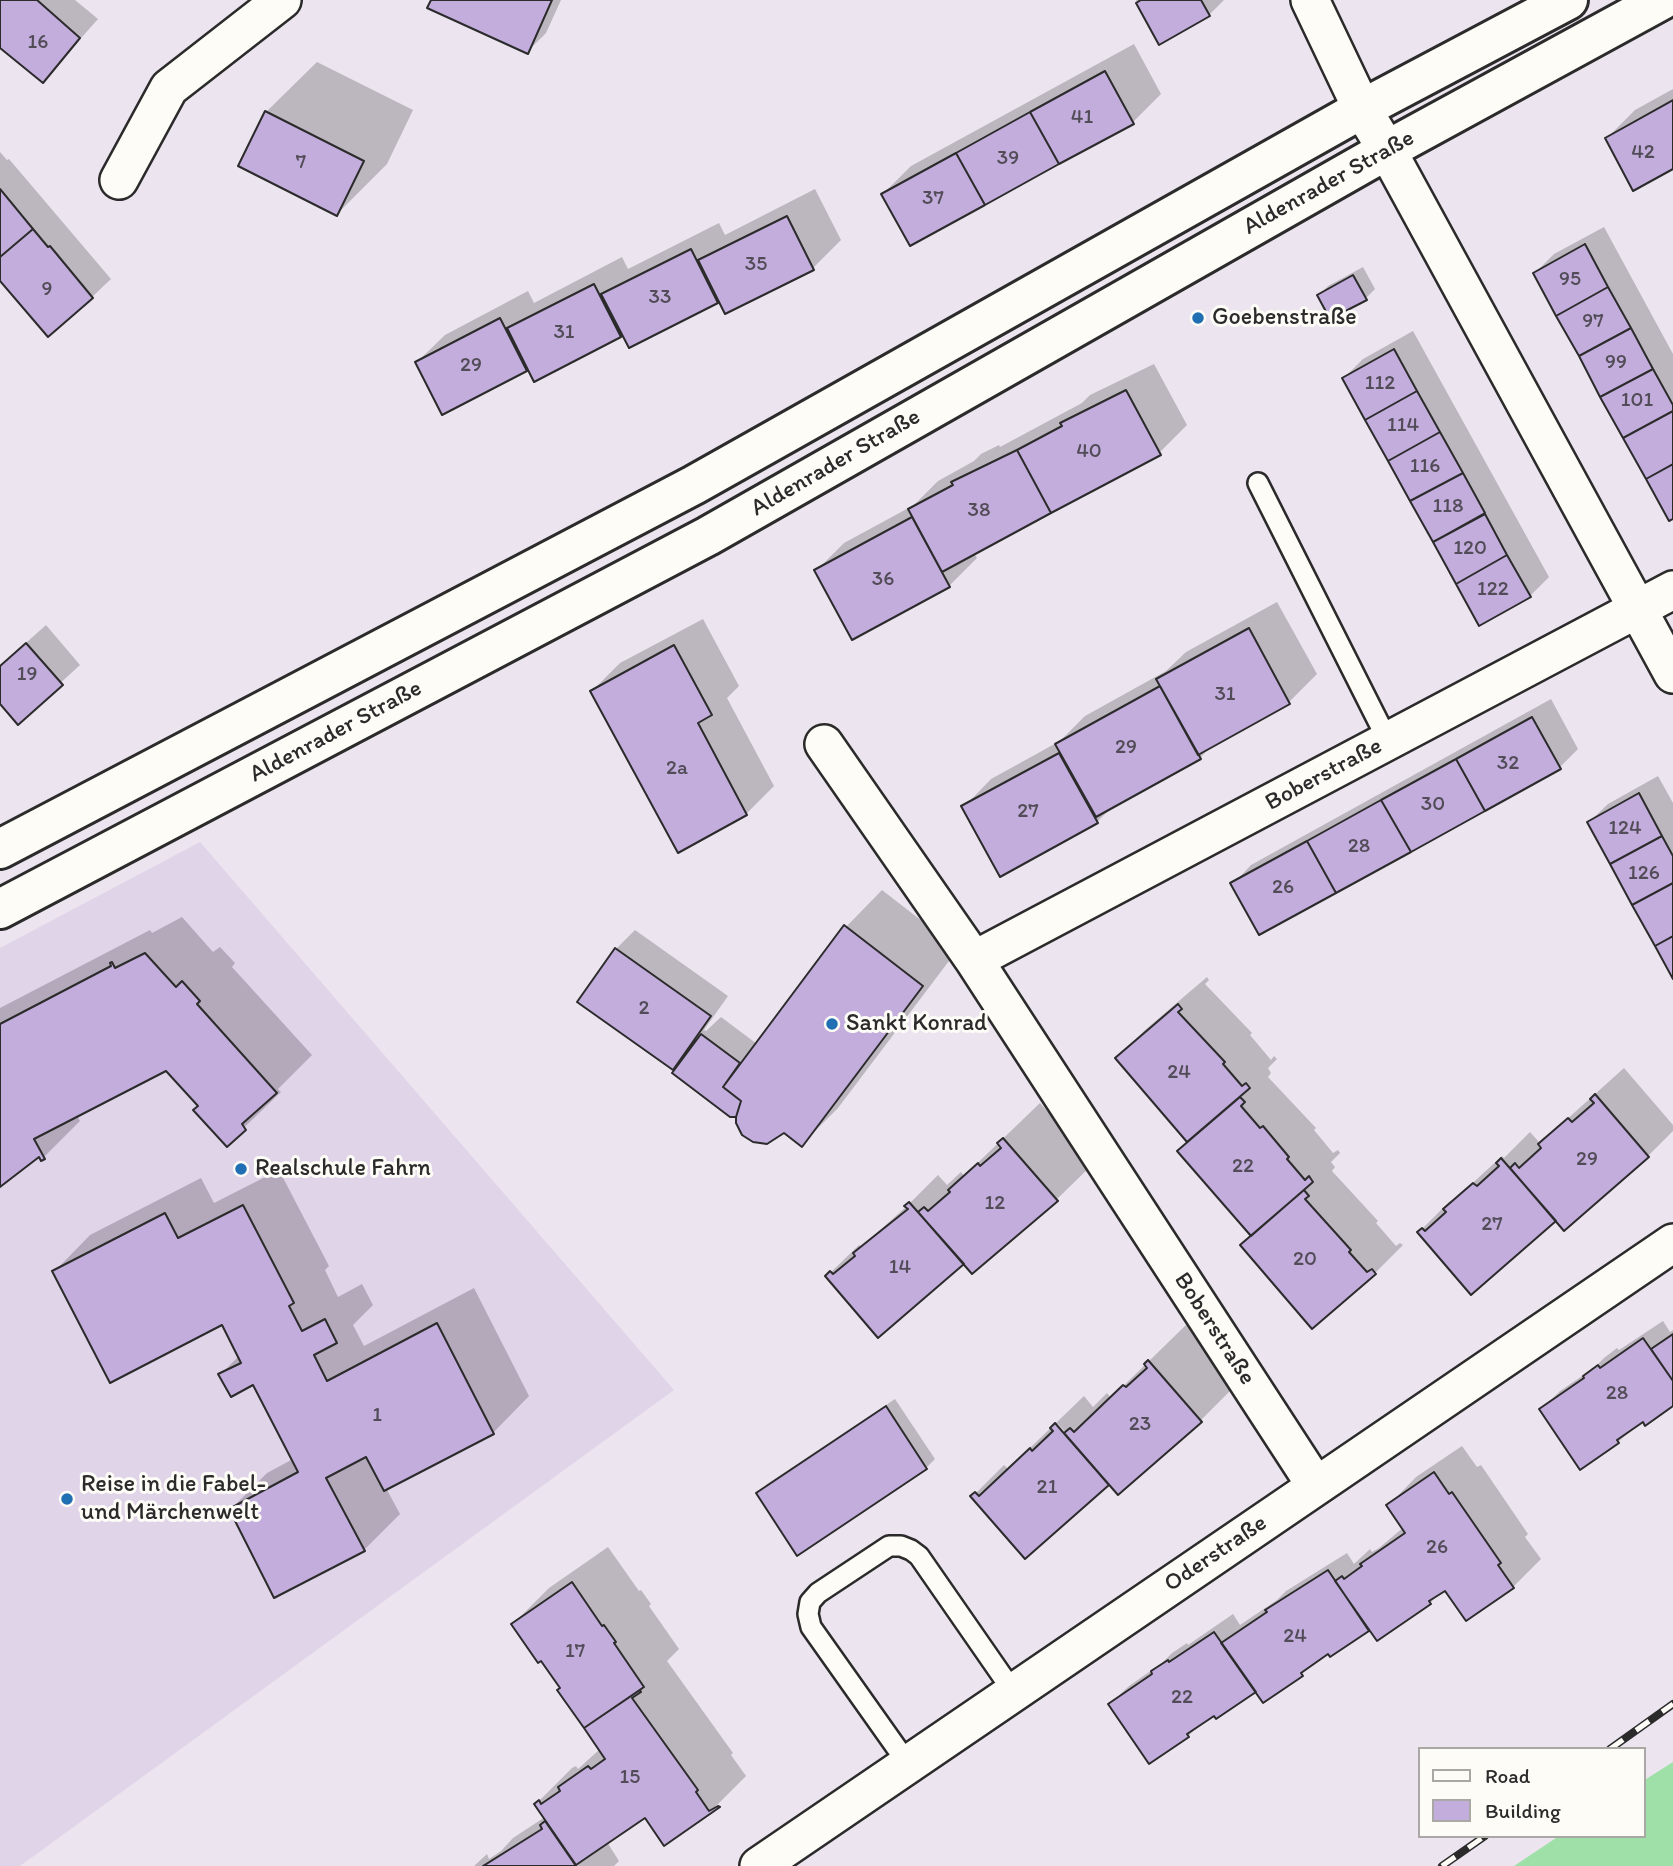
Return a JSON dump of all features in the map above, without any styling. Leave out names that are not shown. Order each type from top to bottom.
[{"type":"street","points":[[119,180],[169,88],[282,0]]},
{"type":"street","points":[[1310,0],[1362,110],[1387,150],[1673,674]]},
{"type":"street","name":"Aldenrader Straße","points":[[0,849],[694,485],[1362,110],[1568,0]]},
{"type":"street","name":"Aldenrader Straße","points":[[0,909],[708,536],[1387,150],[1662,0]]},
{"type":"street","name":"Boberstraße","points":[[974,960],[1673,590]]},
{"type":"street","name":"Boberstraße","points":[[824,744],[974,960],[1316,1486]]},
{"type":"street","name":"Oderstraße","points":[[759,1866],[1673,1243]]},
{"type":"lane","points":[[1258,483],[1388,741]]},
{"type":"lane","points":[[908,1764],[811,1627],[808,1614],[810,1602],[818,1593],[889,1546],[901,1546],[911,1550],[919,1556],[1014,1693]]},
{"type":"shaded area","name":"Realschule Fahrn","points":[[200,842],[674,1390],[20,1866],[0,1866],[0,948]]},
{"type":"green space","points":[[1673,1762],[1673,1866],[1514,1866],[1556,1838],[1645,1838],[1645,1780]]},
{"type":"building","points":[[0,0],[37,0],[80,38],[43,83],[0,48]]},
{"type":"building","points":[[431,0],[552,0],[528,54],[427,8]]},
{"type":"building","points":[[1141,0],[1201,0],[1210,16],[1159,45],[1136,3]]},
{"type":"building","points":[[1105,71],[1134,124],[1059,164],[1030,112]]},
{"type":"building","points":[[1673,100],[1673,169],[1633,191],[1605,138]]},
{"type":"building","points":[[265,111],[364,161],[337,216],[238,166]]},
{"type":"building","points":[[1030,112],[1059,164],[985,205],[956,153]]},
{"type":"building","points":[[956,153],[985,205],[910,246],[881,194]]},
{"type":"building","points":[[0,189],[33,229],[0,257]]},
{"type":"building","points":[[787,216],[814,270],[725,314],[698,260]]},
{"type":"building","points":[[33,229],[93,298],[48,337],[0,281],[0,257]]},
{"type":"building","points":[[1585,244],[1608,287],[1556,316],[1533,273]]},
{"type":"building","points":[[691,249],[718,303],[629,348],[601,294]]},
{"type":"building","points":[[1353,275],[1367,300],[1330,319],[1317,295]]},
{"type":"building","points":[[594,284],[621,337],[534,382],[507,328]]},
{"type":"building","points":[[1608,287],[1631,328],[1579,356],[1556,316]]},
{"type":"building","points":[[500,318],[527,371],[442,415],[415,362]]},
{"type":"building","points":[[1631,328],[1653,369],[1600,397],[1579,356]]},
{"type":"building","points":[[1394,349],[1417,391],[1365,420],[1342,378]]},
{"type":"building","points":[[1653,369],[1673,405],[1673,411],[1623,438],[1600,397]]},
{"type":"building","points":[[1126,390],[1161,455],[1051,513],[1017,450],[1062,426],[1060,423]]},
{"type":"building","points":[[1417,391],[1440,432],[1388,461],[1365,420]]},
{"type":"building","points":[[1673,411],[1673,464],[1646,479],[1623,438]]},
{"type":"building","points":[[1440,432],[1463,473],[1410,501],[1388,461]]},
{"type":"building","points":[[1017,450],[1051,513],[942,572],[908,509],[953,485],[951,482]]},
{"type":"building","points":[[1673,464],[1673,519],[1669,521],[1646,479]]},
{"type":"building","points":[[1463,473],[1485,513],[1433,542],[1410,501]]},
{"type":"building","points":[[1485,514],[1507,555],[1456,584],[1433,542]]},
{"type":"building","points":[[912,517],[950,587],[852,640],[814,570]]},
{"type":"building","points":[[1507,555],[1531,597],[1479,626],[1456,584]]},
{"type":"building","points":[[1249,628],[1290,704],[1198,755],[1156,679]]},
{"type":"building","points":[[26,643],[63,685],[18,725],[0,704],[0,666]]},
{"type":"building","points":[[674,645],[712,715],[698,723],[747,815],[678,853],[590,691]]},
{"type":"building","points":[[1160,686],[1201,759],[1096,817],[1055,744]]},
{"type":"building","points":[[1532,717],[1561,769],[1485,811],[1456,759]]},
{"type":"building","points":[[1059,753],[1098,823],[1000,877],[961,806]]},
{"type":"building","points":[[1456,759],[1485,811],[1411,852],[1381,800]]},
{"type":"building","points":[[1639,793],[1662,836],[1610,864],[1587,822]]},
{"type":"building","points":[[1381,800],[1411,852],[1336,893],[1307,841]]},
{"type":"building","points":[[1662,836],[1673,856],[1673,883],[1632,905],[1610,864]]},
{"type":"building","points":[[1307,841],[1336,893],[1259,935],[1230,883]]},
{"type":"building","points":[[1673,883],[1673,936],[1655,946],[1632,905]]},
{"type":"building","name":"Sankt Konrad","points":[[844,925],[923,986],[802,1147],[784,1133],[767,1144],[753,1142],[742,1135],[736,1123],[741,1101],[723,1087]]},
{"type":"building","points":[[1673,936],[1673,979],[1655,946]]},
{"type":"building","points":[[615,948],[711,1016],[673,1070],[577,1002]]},
{"type":"building","points":[[145,953],[176,987],[182,981],[200,1001],[197,1004],[277,1093],[242,1124],[246,1130],[227,1147],[193,1110],[198,1106],[166,1071],[34,1139],[45,1159],[41,1161],[39,1157],[0,1187],[0,1024],[111,966],[112,962],[115,968]]},
{"type":"building","points":[[1178,1004],[1182,1009],[1178,1012],[1225,1062],[1223,1064],[1242,1086],[1246,1083],[1250,1088],[1187,1142],[1115,1058]]},
{"type":"building","points":[[701,1034],[740,1063],[723,1087],[741,1101],[736,1117],[730,1117],[672,1073]]},
{"type":"building","points":[[1595,1094],[1649,1157],[1564,1231],[1510,1168],[1515,1163],[1519,1168],[1541,1148],[1538,1144],[1568,1118],[1572,1122],[1594,1103],[1590,1099]]},
{"type":"building","points":[[1240,1097],[1245,1102],[1241,1106],[1260,1128],[1263,1126],[1305,1180],[1309,1176],[1313,1182],[1251,1236],[1177,1151]]},
{"type":"building","points":[[1003,1138],[1058,1201],[972,1274],[918,1212],[924,1207],[928,1211],[978,1163],[980,1166],[1001,1148],[997,1143]]},
{"type":"building","points":[[1501,1158],[1556,1221],[1471,1295],[1417,1232],[1422,1228],[1425,1231],[1446,1212],[1443,1209],[1473,1183],[1477,1186],[1499,1166],[1496,1163]]},
{"type":"building","points":[[1304,1190],[1309,1196],[1305,1199],[1351,1250],[1349,1252],[1367,1272],[1372,1269],[1376,1274],[1312,1329],[1240,1245]]},
{"type":"building","points":[[909,1202],[964,1264],[878,1338],[825,1276],[830,1271],[833,1274],[855,1256],[853,1253],[908,1209],[904,1206]]},
{"type":"building","points":[[243,1205],[294,1303],[289,1306],[302,1331],[325,1319],[337,1343],[314,1355],[327,1381],[437,1323],[494,1434],[384,1491],[366,1457],[326,1478],[365,1551],[274,1598],[229,1509],[298,1472],[253,1385],[231,1397],[218,1374],[241,1363],[222,1325],[110,1383],[52,1271],[165,1213],[178,1238]]},
{"type":"building","points":[[1673,1334],[1673,1381],[1651,1349]]},
{"type":"building","points":[[1643,1338],[1673,1381],[1673,1406],[1645,1426],[1643,1422],[1617,1440],[1619,1443],[1580,1470],[1539,1409],[1598,1365],[1600,1368]]},
{"type":"building","points":[[1148,1360],[1202,1422],[1118,1495],[1064,1433],[1070,1428],[1074,1432],[1123,1385],[1126,1387],[1147,1368],[1144,1364]]},
{"type":"building","points":[[886,1406],[927,1469],[797,1556],[756,1493]]},
{"type":"building","points":[[1055,1423],[1109,1485],[1025,1559],[970,1496],[975,1492],[979,1496],[1030,1448],[1032,1451],[1053,1431],[1050,1428]]},
{"type":"building","points":[[1434,1472],[1449,1494],[1452,1492],[1501,1563],[1498,1565],[1514,1588],[1466,1621],[1445,1591],[1429,1601],[1431,1604],[1377,1641],[1335,1581],[1342,1576],[1344,1579],[1362,1566],[1360,1564],[1405,1533],[1386,1505]]},
{"type":"building","points":[[1328,1570],[1369,1631],[1330,1657],[1328,1654],[1301,1673],[1303,1676],[1263,1703],[1221,1643],[1267,1612],[1265,1610]]},
{"type":"building","points":[[572,1582],[616,1642],[614,1643],[644,1687],[584,1728],[557,1690],[560,1688],[541,1661],[538,1663],[511,1624]]},
{"type":"building","points":[[1214,1632],[1256,1692],[1216,1719],[1214,1716],[1187,1734],[1189,1737],[1149,1764],[1108,1704],[1152,1674],[1151,1671]]},
{"type":"building","points":[[640,1690],[641,1692],[632,1698],[698,1790],[696,1792],[709,1811],[720,1807],[664,1846],[645,1818],[576,1865],[534,1804],[539,1800],[541,1804],[560,1791],[558,1787],[588,1766],[591,1769],[605,1759],[584,1728]]},
{"type":"building","points":[[545,1821],[576,1866],[483,1866],[542,1829],[540,1825]]},
{"type":"railway","points":[[1613,1747],[1673,1704]]},
{"type":"railway","points":[[1442,1866],[1482,1838]]},
{"type":"place","name":"Goebenstraße","points":[[1198,318]]},
{"type":"place","name":"Sankt Konrad","points":[[832,1024]]},
{"type":"place","name":"Realschule Fahrn","points":[[241,1169]]},
{"type":"place","name":"Reise in die Fabel- und Märchenwelt","points":[[67,1499]]}]
